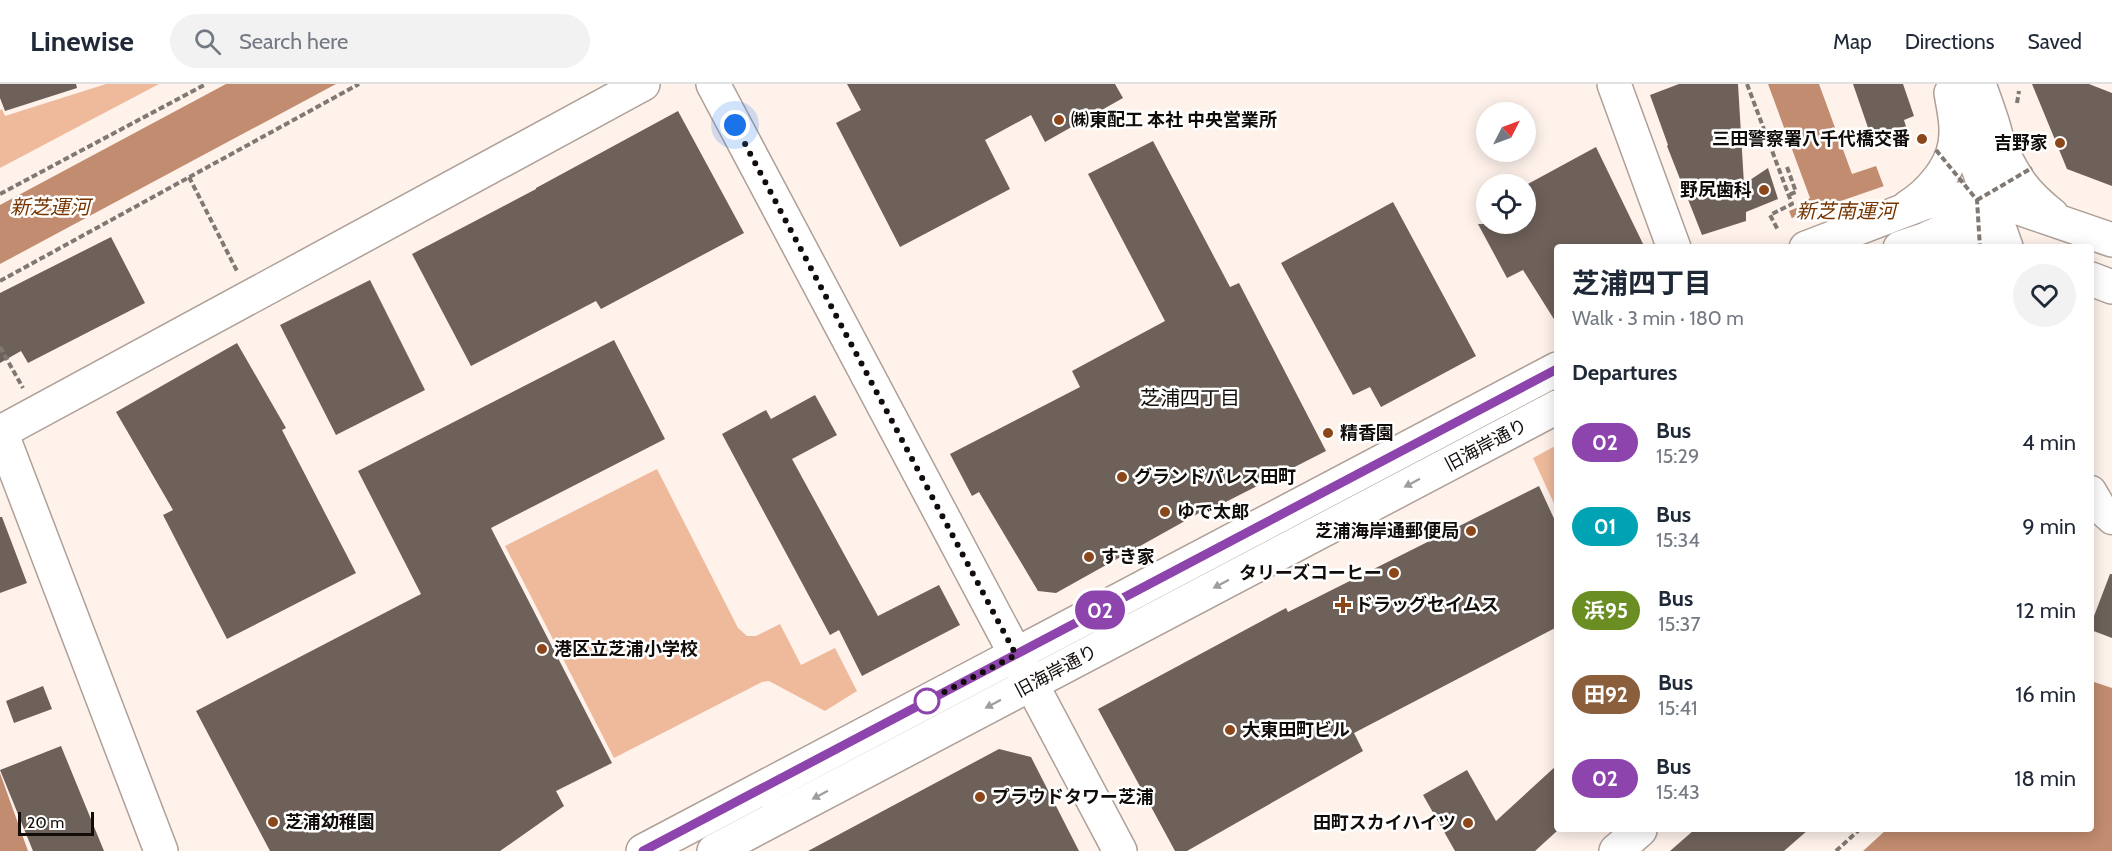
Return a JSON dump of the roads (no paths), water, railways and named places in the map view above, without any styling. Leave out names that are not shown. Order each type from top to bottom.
[{"type":"main road","points":[[161,851],[0,432],[643,84]]},
{"type":"main road","points":[[713,84],[1120,851]]},
{"type":"main road","points":[[1614,84],[1673,244]]},
{"type":"main road","points":[[1959,87],[2000,146],[2018,182],[2031,198],[2062,223]]},
{"type":"main road","points":[[1959,87],[1984,200],[2005,244]]},
{"type":"main road","points":[[1899,213],[1926,193],[1949,162],[1955,144],[1959,87]]},
{"type":"main road","points":[[1910,244],[1965,222],[1980,212],[1984,200],[1997,185],[2001,160],[2000,146]]},
{"type":"main road","points":[[1817,244],[1924,203],[1945,199],[1984,200],[2028,210],[2112,240]]},
{"type":"main road","points":[[1911,244],[1936,236],[1960,232],[1997,244]]},
{"type":"main road","points":[[2094,280],[2112,287]]},
{"type":"main road","name":"旧海岸通り","points":[[643,851],[1554,371]]},
{"type":"main road","name":"旧海岸通り","points":[[714,851],[1554,409]]},
{"type":"main road","points":[[1616,851],[1638,832]]},
{"type":"street","points":[[2094,495],[2102,510],[2112,519]]},
{"type":"water","name":"新芝運河","points":[[226,84],[336,84],[0,264],[0,205]]},
{"type":"water","name":"新芝南運河","points":[[1768,84],[1819,84],[1852,174],[1876,166],[1906,244],[1802,244],[1789,211],[1806,204],[1805,201],[1810,198]]},
{"type":"water","points":[[2094,682],[2112,688],[2112,851],[1863,851],[1884,832],[2094,832]]},
{"type":"water","points":[[0,773],[28,851],[0,851]]},
{"type":"place","name":"㈱東配工 本社 中央営業所","points":[[1059,120]]},
{"type":"place","name":"三田警察署八千代橋交番","points":[[1922,139]]},
{"type":"place","name":"吉野家","points":[[2060,143]]},
{"type":"place","name":"野尻歯科","points":[[1764,190]]},
{"type":"place","name":"精香園","points":[[1328,433]]},
{"type":"place","name":"グランドパレス田町","points":[[1122,477]]},
{"type":"place","name":"ゆで太郎","points":[[1165,512]]},
{"type":"place","name":"芝浦海岸通郵便局","points":[[1471,531]]},
{"type":"place","name":"すき家","points":[[1089,557]]},
{"type":"place","name":"タリーズコーヒー","points":[[1394,573]]},
{"type":"place","name":"ドラッグセイムス","points":[[1343,605]]},
{"type":"place","name":"港区立芝浦小学校","points":[[542,649]]},
{"type":"place","name":"大東田町ビル","points":[[1230,730]]},
{"type":"place","name":"プラウドタワー芝浦","points":[[980,797]]},
{"type":"place","name":"芝浦幼稚園","points":[[273,822]]},
{"type":"place","name":"田町スカイハイツ","points":[[1468,823]]},
{"type":"district","name":"芝浦四丁目","points":[[1190,398]]}]
